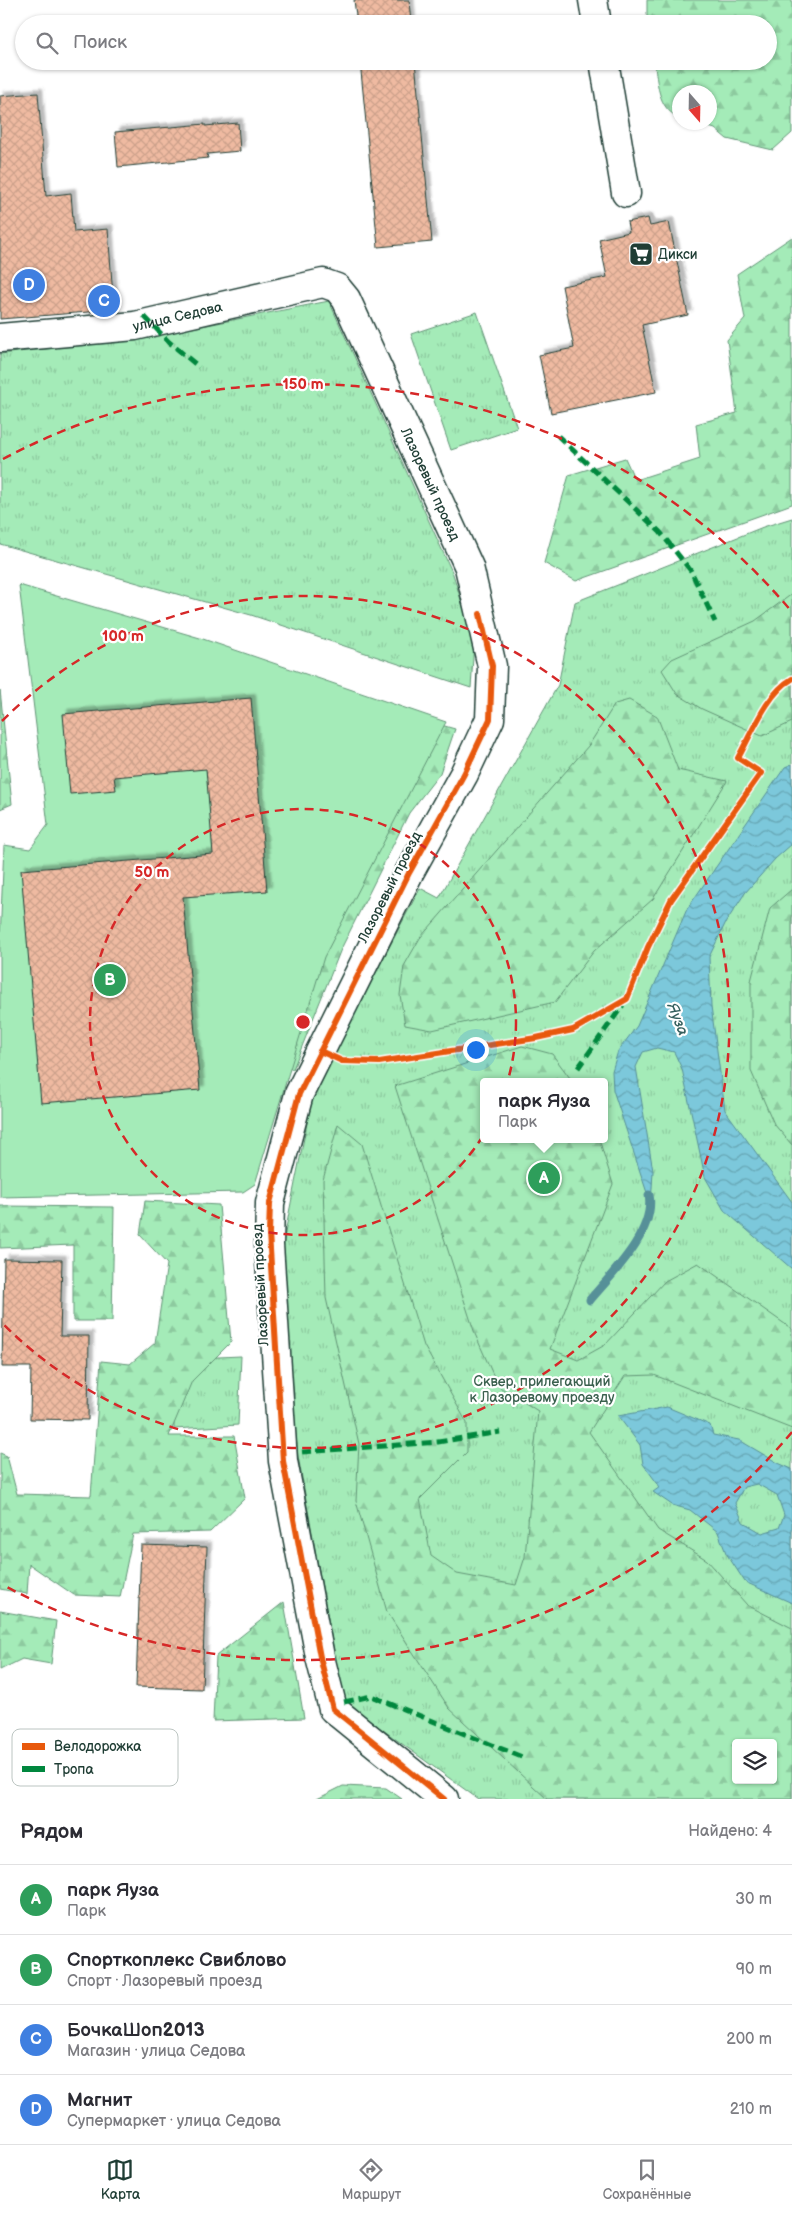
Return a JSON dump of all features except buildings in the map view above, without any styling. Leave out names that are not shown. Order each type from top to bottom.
[{"type":"street","points":[[593,0],[596,15]]},
{"type":"street","points":[[605,70],[626,194]]},
{"type":"street","name":"улица Седова","points":[[0,338],[134,326],[323,283]]},
{"type":"street","name":"Лазоревый проезд","points":[[323,283],[337,288],[346,299],[469,567],[492,666],[490,718],[464,774],[409,873],[299,1094],[280,1160],[270,1210],[269,1245],[283,1460],[320,1657],[333,1709],[444,1799]]},
{"type":"green space","points":[[647,0],[792,0],[792,133],[773,150],[727,139],[716,130],[717,85],[672,85],[672,113],[666,108],[660,94],[655,70],[777,70],[777,15],[647,15]]},
{"type":"green space","points":[[792,237],[792,504],[576,581],[544,563],[569,475],[625,458],[635,480],[700,459],[696,424],[737,413],[727,340],[745,319],[737,274]]},
{"type":"green space","points":[[329,301],[453,574],[474,642],[471,688],[251,615],[0,544],[0,354],[136,339]]},
{"type":"green space","points":[[477,312],[517,428],[451,450],[411,334]]},
{"type":"green space","name":"Сквер, прилегающий к Лазоревому проезду","points":[[792,518],[792,1799],[478,1799],[343,1701],[298,1456],[279,1263],[313,1093],[420,888],[439,898],[558,685],[575,602],[763,527]]},
{"type":"green space","points":[[19,585],[200,638],[446,722],[324,957],[255,1184],[243,1192],[0,1197],[0,940],[4,845],[30,849],[48,825]]},
{"type":"green space","points":[[792,594],[792,722],[762,736],[702,709],[677,694],[662,670],[672,659],[755,621]]},
{"type":"green space","points":[[0,690],[12,804],[0,809]]},
{"type":"green space","points":[[629,700],[657,716],[678,770],[727,781],[653,899],[594,951],[555,1002],[432,1030],[405,1025],[400,995],[404,966],[420,938],[589,745],[615,704]]},
{"type":"green space","points":[[410,716],[455,729],[440,773],[409,813],[341,949],[293,1069],[273,1067]]},
{"type":"green space","points":[[792,889],[792,1145],[774,1124],[751,1071],[751,981],[770,908]]},
{"type":"green space","points":[[522,1046],[552,1054],[570,1078],[480,1078],[480,1143],[600,1143],[613,1184],[550,1349],[578,1360],[605,1345],[665,1281],[698,1263],[792,1329],[792,1429],[654,1375],[625,1376],[589,1432],[658,1530],[707,1560],[747,1605],[792,1628],[792,1799],[547,1799],[449,1708],[387,1612],[356,1501],[359,1444],[326,1298],[323,1180],[338,1124],[362,1144],[424,1346],[467,1423],[467,1452],[420,1499],[431,1556],[457,1574],[516,1585],[525,1557],[538,1411],[498,1386],[475,1334],[395,1086]]},
{"type":"green space","points":[[145,1201],[219,1205],[231,1342],[192,1381],[169,1436],[234,1436],[245,1498],[210,1532],[133,1534],[120,1597],[74,1595],[29,1564],[27,1594],[0,1589],[0,1453],[7,1456],[17,1494],[91,1496],[101,1361],[130,1364],[155,1343],[167,1264],[140,1235]]},
{"type":"green space","points":[[0,1206],[114,1207],[112,1321],[73,1321],[73,1245],[0,1248]]},
{"type":"green space","points":[[241,1356],[238,1425],[174,1429],[174,1359]]},
{"type":"green space","points":[[284,1602],[304,1718],[213,1721],[216,1656]]},
{"type":"green space","points":[[0,1611],[56,1621],[51,1664],[22,1659],[0,1670]]},
{"type":"green space","points":[[343,1786],[386,1788],[402,1799],[317,1799]]},
{"type":"water","name":"Яуза","points":[[792,764],[792,844],[775,859],[745,893],[726,922],[709,957],[711,1006],[725,1110],[792,1202],[792,1269],[724,1210],[705,1177],[682,1069],[674,1052],[657,1048],[643,1052],[636,1067],[653,1171],[651,1205],[613,1090],[612,1071],[618,1051],[637,1026],[687,909],[785,767]]},
{"type":"water","points":[[667,1407],[710,1425],[713,1435],[739,1440],[792,1469],[792,1603],[745,1582],[726,1553],[718,1532],[690,1510],[672,1505],[653,1492],[660,1487],[643,1464],[640,1445],[618,1416]],"holes":[[[757,1484],[777,1495],[784,1515],[779,1528],[762,1533],[743,1522],[735,1503],[744,1487]]]},
{"type":"waterway","points":[[590,1300],[620,1265],[639,1237],[646,1223],[649,1195]]},
{"type":"marked path","points":[[144,316],[169,342],[199,367]]},
{"type":"marked path","points":[[558,436],[660,532],[691,571],[715,622]]},
{"type":"marked path","points":[[578,1068],[623,1005]]},
{"type":"marked path","points":[[302,1452],[438,1442],[500,1432]]},
{"type":"marked path","points":[[344,1702],[371,1696],[522,1757]]},
{"type":"cycle path","points":[[444,1799],[333,1709],[320,1657],[283,1461],[269,1233],[270,1203],[299,1094],[409,873],[464,774],[490,719],[492,666],[480,614]]},
{"type":"cycle path","points":[[320,1051],[342,1061],[379,1062],[536,1038],[573,1030],[627,999],[648,947],[671,900],[761,773],[738,758],[768,704],[783,685],[792,679]]},
{"type":"place","name":"Дикси","points":[[641,254]]},
{"type":"place","name":"Магнит","points":[[29,285]]},
{"type":"place","name":"БочкаШоп2013","points":[[104,301]]},
{"type":"place","name":"Спорткоплекс Свиблово","points":[[110,980]]},
{"type":"place","name":"парк Яуза","points":[[544,1178]]}]
